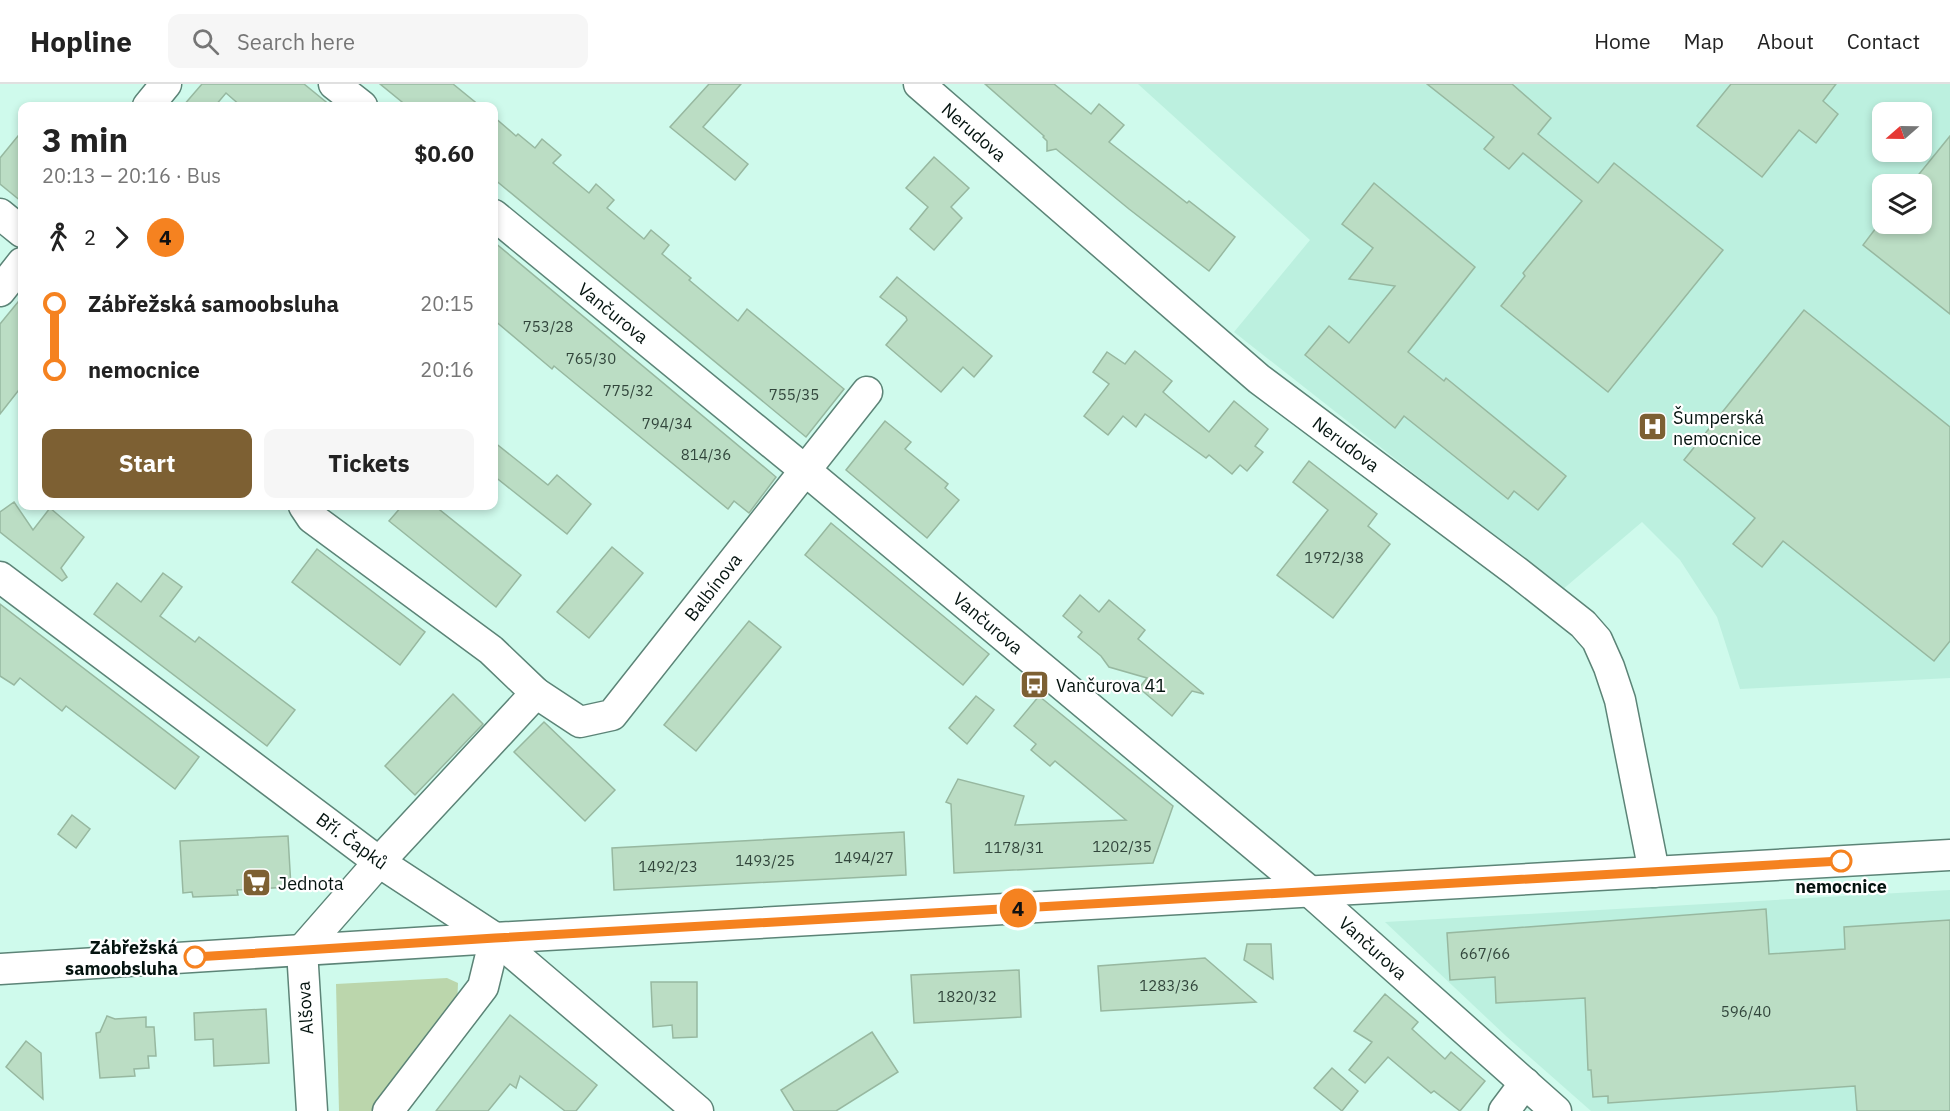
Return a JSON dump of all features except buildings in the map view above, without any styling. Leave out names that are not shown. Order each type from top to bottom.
[{"type":"street","points":[[151,102],[166,84]]},
{"type":"street","points":[[334,84],[357,102]]},
{"type":"street","name":"Nerudova","points":[[919,84],[1259,379],[1583,624],[1597,640],[1620,700],[1654,872]]},
{"type":"street","points":[[0,214],[18,229]]},
{"type":"street","name":"Vančurova","points":[[498,218],[806,471],[1308,890],[1556,1111]]},
{"type":"street","points":[[0,291],[18,268]]},
{"type":"street","name":"Balbínova","points":[[307,510],[312,518],[491,650],[536,693],[580,722],[612,715],[867,392]]},
{"type":"street","name":"Bří. Čapků","points":[[0,577],[379,862],[495,938],[698,1111]]},
{"type":"street","points":[[302,950],[379,862],[536,693]]},
{"type":"street","points":[[0,969],[1308,890],[1950,855]]},
{"type":"street","points":[[388,1111],[483,987],[495,938]]},
{"type":"street","name":"Alšova","points":[[302,950],[312,1111]]},
{"type":"street","points":[[1504,1111],[1525,1083]]},
{"type":"shaded area","name":"Šumperská nemocnice","points":[[1138,84],[1950,84],[1950,678],[1740,689],[1717,617],[1680,560],[1642,522],[1562,590],[1234,332],[1310,240]]},
{"type":"shaded area","points":[[1950,890],[1950,1111],[1591,1111],[1506,1036],[1385,922]]},
{"type":"shaded area","points":[[447,978],[458,983],[457,1006],[378,1111],[339,1111],[336,984]]},
{"type":"bus line","name":"4","points":[[195,957],[1308,890],[1841,861]]},
{"type":"place","name":"Šumperská nemocnice","points":[[1652,427]]},
{"type":"place","name":"Vančurova 41","points":[[1035,685]]},
{"type":"place","name":"nemocnice","points":[[1841,861]]},
{"type":"place","name":"Jednota","points":[[257,883]]},
{"type":"place","name":"Zábřežská samoobsluha","points":[[195,957]]}]
